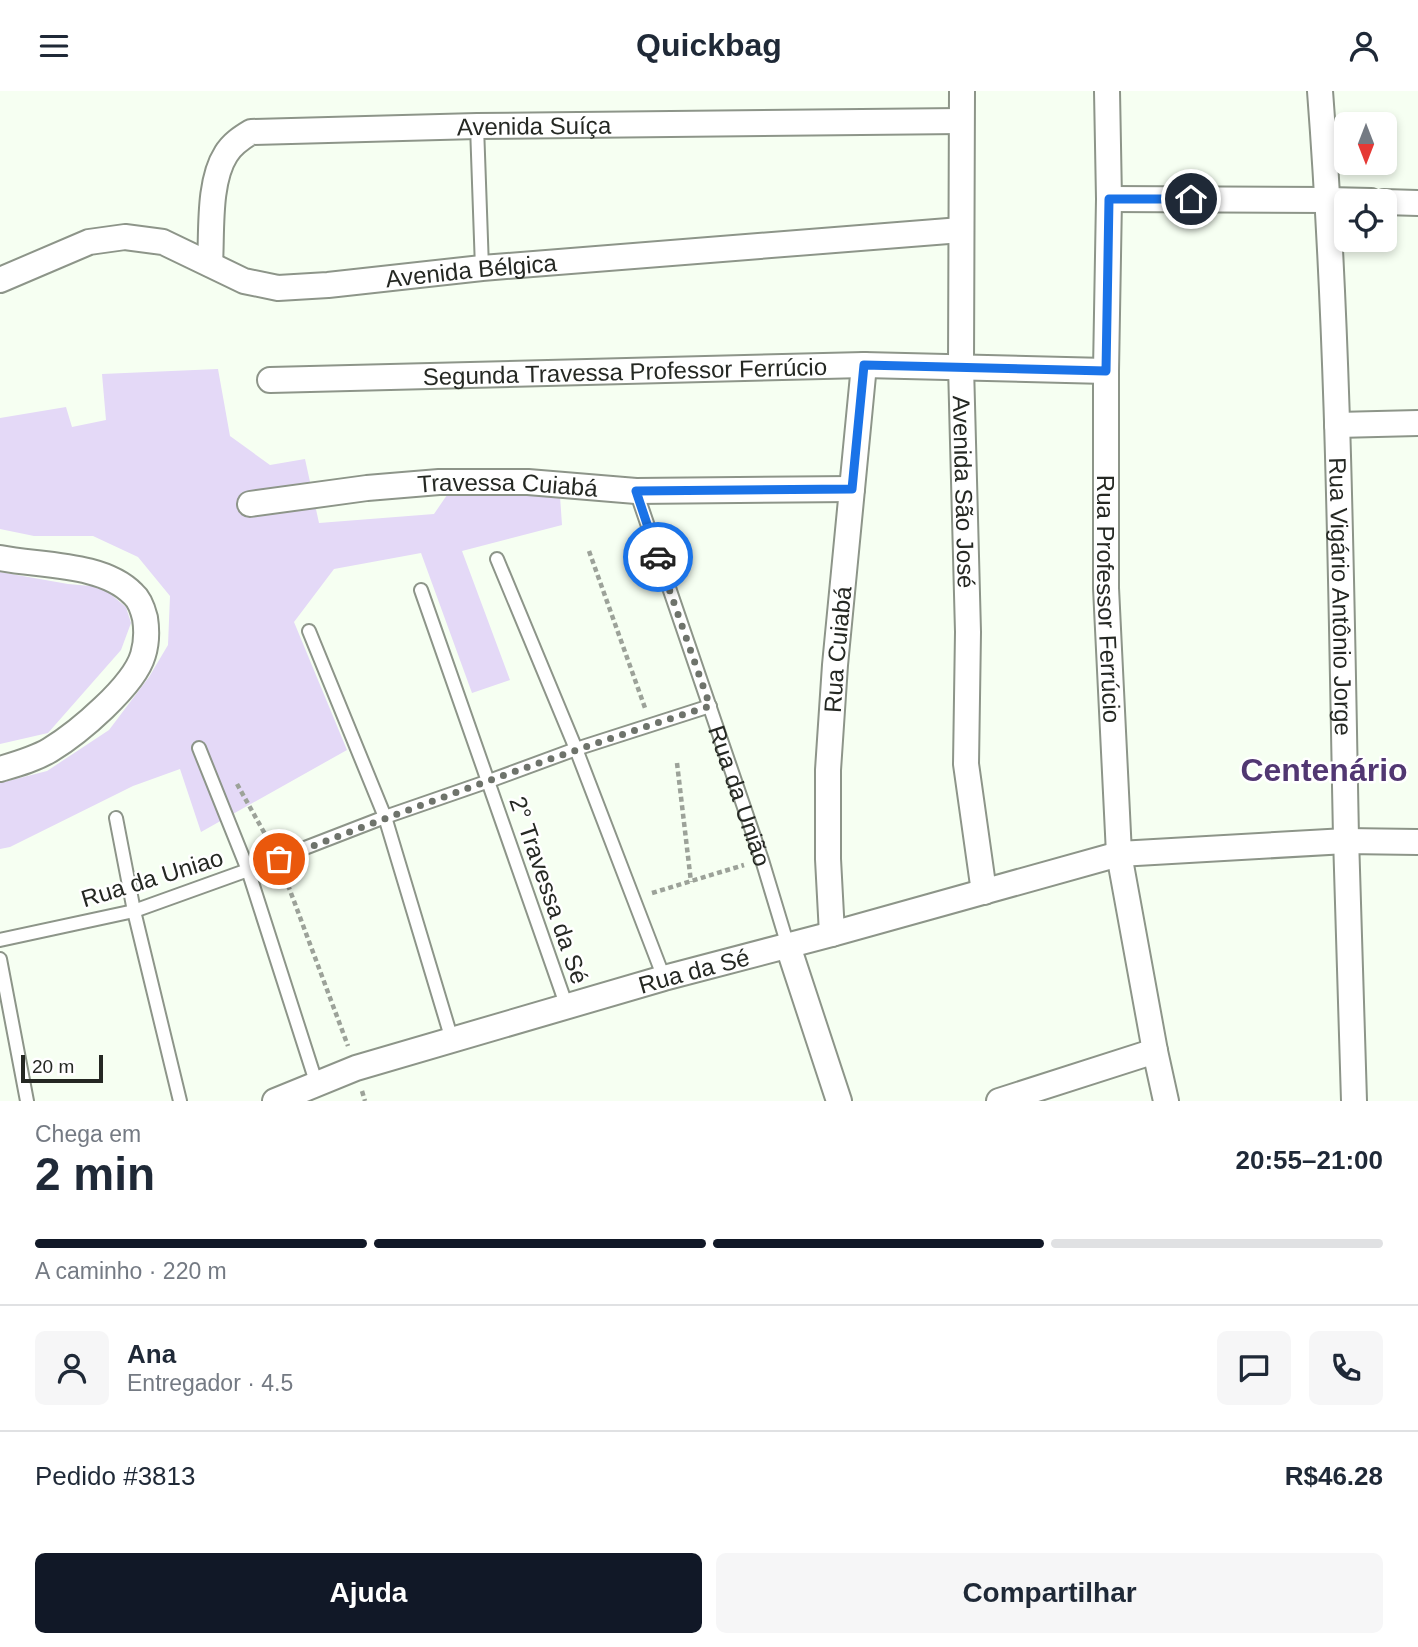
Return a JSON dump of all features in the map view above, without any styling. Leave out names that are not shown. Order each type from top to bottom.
[{"type":"street","name":"Avenida São José","points":[[962,91],[961,366],[968,632],[967,764],[984,892]]},
{"type":"street","name":"Rua Professor Ferrúcio","points":[[1108,91],[1106,588],[1119,855],[1166,1101]]},
{"type":"street","name":"Rua Vigário Antônio Jorge","points":[[1320,91],[1329,199],[1337,425],[1354,1101]]},
{"type":"street","name":"Avenida Suíça","points":[[210,264],[218,171],[226,154],[238,140],[251,132],[477,126],[961,121]]},
{"type":"street","points":[[1109,199],[1334,199]]},
{"type":"street","points":[[1397,202],[1418,203]]},
{"type":"street","name":"Avenida Bélgica","points":[[0,281],[89,242],[125,237],[163,243],[244,281],[278,288],[482,268],[961,230]]},
{"type":"street","name":"Segunda Travessa Professor Ferrúcio","points":[[270,380],[864,365],[1106,371]]},
{"type":"street","name":"Rua Cuiabá","points":[[832,934],[828,859],[828,769],[835,665],[864,365]]},
{"type":"street","points":[[1337,425],[1418,423]]},
{"type":"street","name":"Travessa Cuiabá","points":[[250,504],[367,488],[439,482],[528,482],[636,491],[852,489]]},
{"type":"street","points":[[0,558],[91,572],[116,581],[135,595],[144,612],[148,633],[143,657],[128,680],[102,710],[48,751],[10,766]]},
{"type":"street","name":"Rua da Sé","points":[[275,1101],[356,1068],[664,978],[1119,855],[1346,841],[1418,842]]},
{"type":"street","name":"Rua da União","points":[[788,946],[839,1101]]},
{"type":"street","points":[[999,1101],[1155,1051]]},
{"type":"lane","points":[[477,126],[482,268]]},
{"type":"lane","name":"Rua da União","points":[[636,491],[762,860],[788,946]]},
{"type":"lane","points":[[496,559],[576,749],[664,978]]},
{"type":"lane","name":"2° Travessa da Sé","points":[[421,590],[567,1007]]},
{"type":"lane","points":[[309,631],[385,817],[452,1040]]},
{"type":"lane","name":"Rua da Uniao","points":[[0,940],[134,911],[576,749],[710,706]]},
{"type":"lane","points":[[200,748],[248,870],[317,1085]]},
{"type":"lane","points":[[116,818],[134,911],[180,1101]]},
{"type":"lane","points":[[0,959],[27,1101]]},
{"type":"path","points":[[589,551],[651,725]]},
{"type":"path","points":[[677,763],[691,882]]},
{"type":"path","points":[[234,777],[279,859],[356,1068]]},
{"type":"path","points":[[633,899],[762,860]]},
{"type":"shaded area","points":[[218,369],[230,436],[270,465],[305,459],[319,523],[434,514],[447,495],[560,496],[562,525],[462,551],[510,680],[472,693],[421,553],[334,569],[294,622],[347,750],[201,832],[180,769],[133,786],[10,847],[0,849],[0,783],[47,771],[109,730],[149,677],[168,645],[170,596],[138,557],[93,536],[34,536],[0,529],[0,418],[66,407],[72,427],[106,420],[102,374]]},
{"type":"shaded area","points":[[0,572],[102,587],[126,607],[131,623],[121,650],[48,733],[0,744]]},
{"type":"way so far","points":[[279,859],[385,817],[576,749],[710,706],[658,557]]},
{"type":"district","name":"Centenário","points":[[1324,770]]},
{"type":"route","points":[[658,557],[636,491],[852,489],[864,365],[1106,371],[1109,199],[1191,199]]}]
